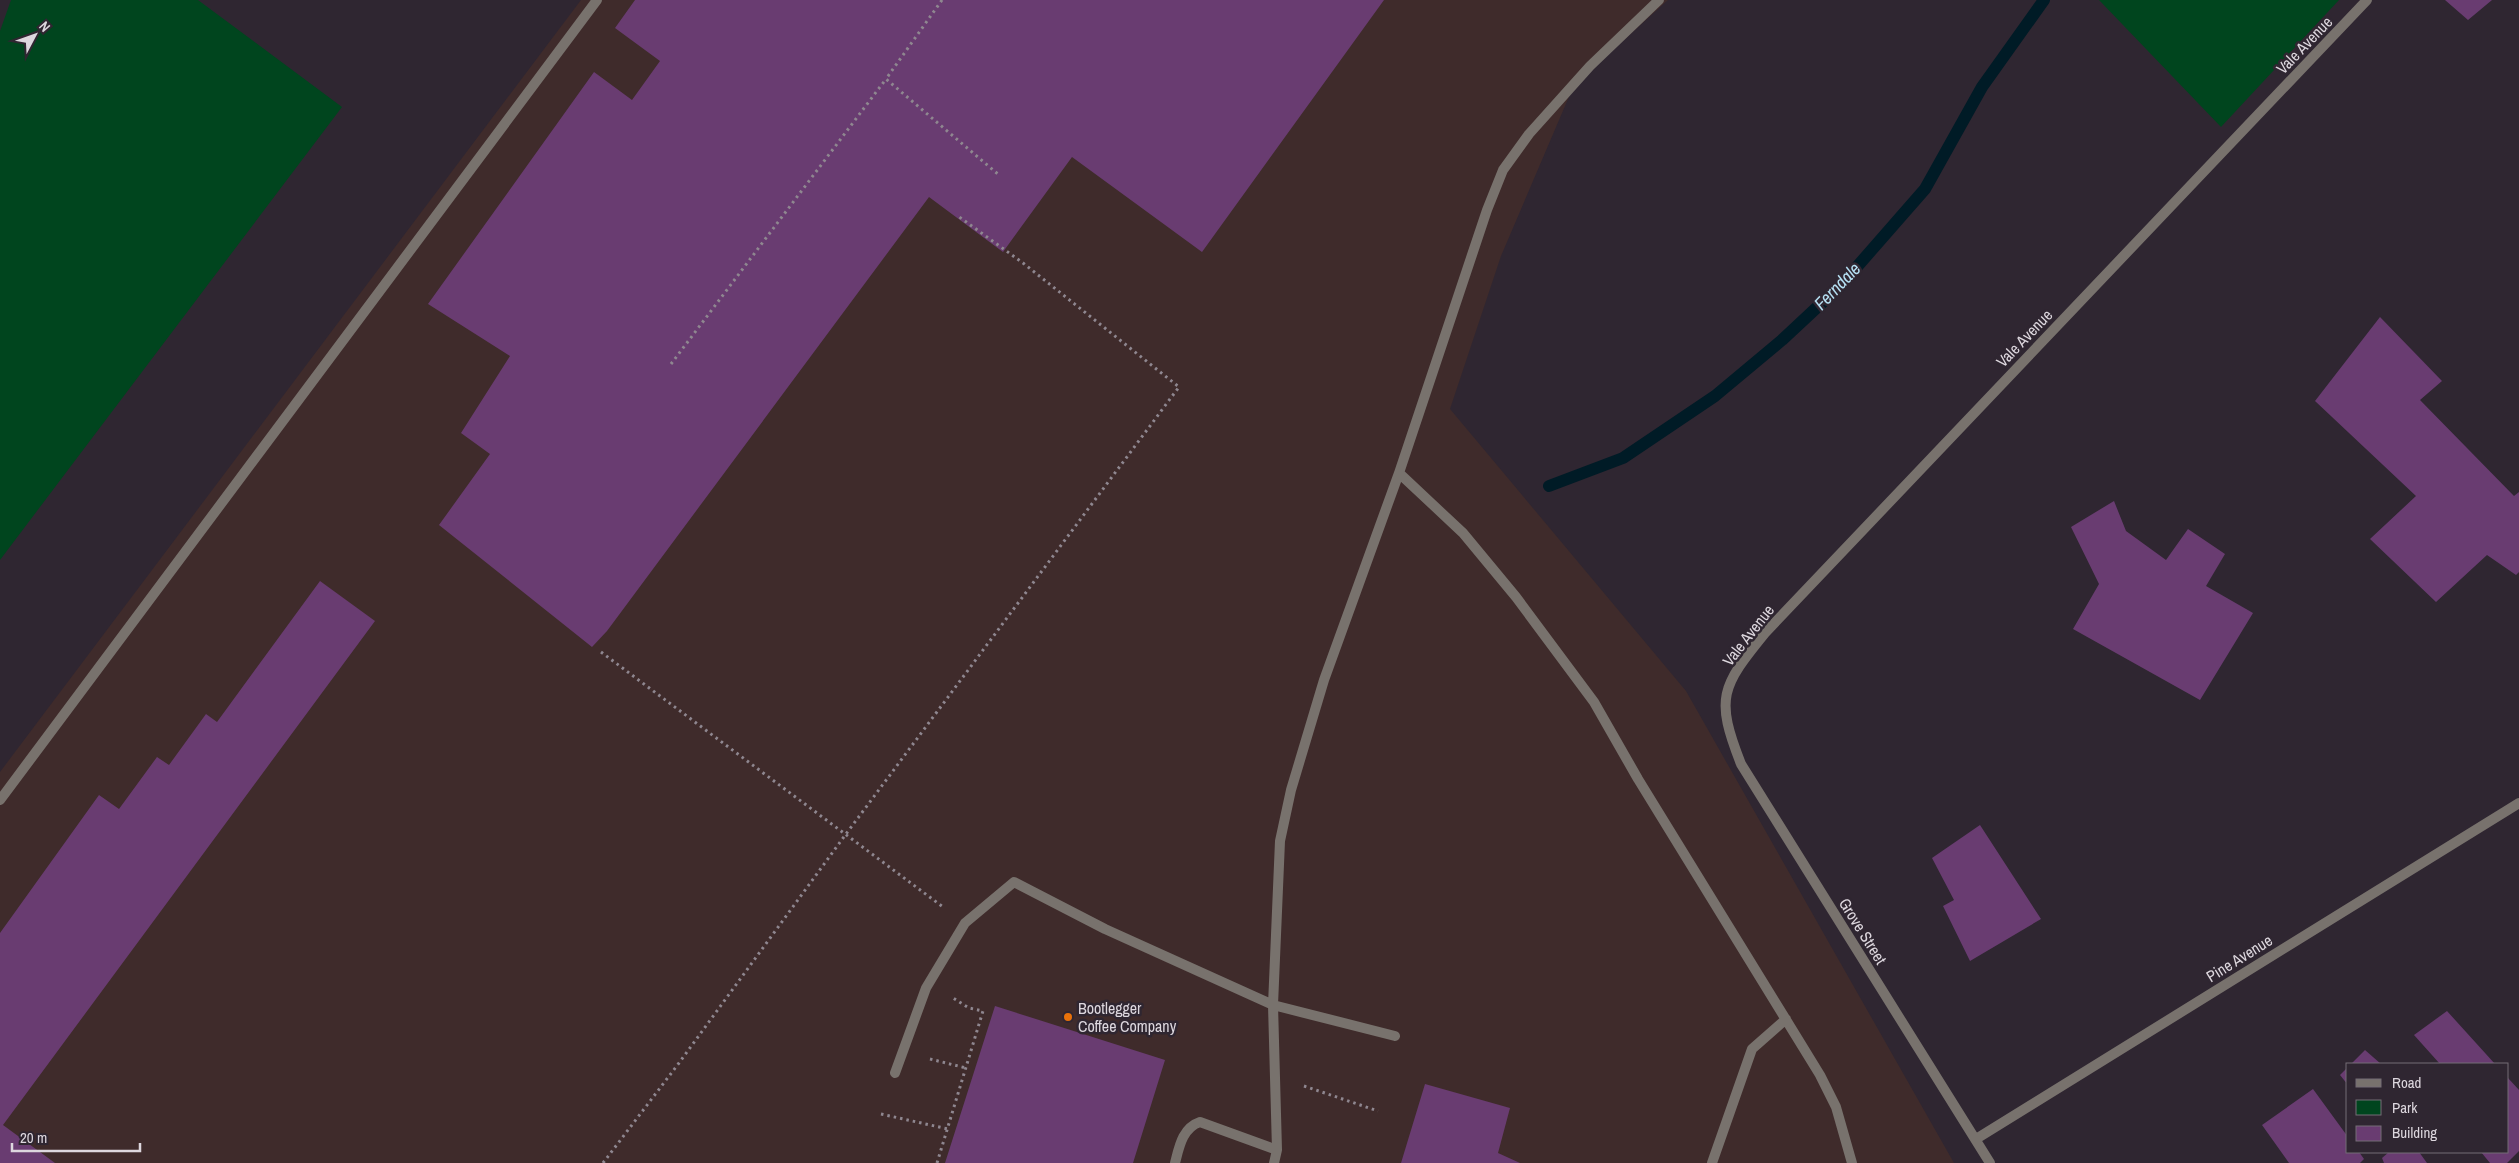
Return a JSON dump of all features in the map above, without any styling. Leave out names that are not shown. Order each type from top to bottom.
[{"type":"street","points":[[0,800],[597,0]]},
{"type":"street","points":[[1274,1163],[1278,1150],[1273,1005],[1280,841],[1291,790],[1324,680],[1399,473],[1486,210],[1503,170],[1529,134],[1590,66],[1659,0]]},
{"type":"street","name":"Vale Avenue","points":[[1724,709],[1728,686],[1739,664],[1765,633],[2367,0]]},
{"type":"street","points":[[1399,473],[1463,533],[1516,597],[1594,702],[1638,778],[1786,1019],[1836,1107],[1851,1162]]},
{"type":"street","name":"Grove Street","points":[[1724,709],[1729,733],[1741,764],[1990,1163]]},
{"type":"street","name":"Pine Avenue","points":[[1976,1139],[2519,803]]},
{"type":"street","points":[[895,1073],[926,988],[966,923],[1014,882],[1105,929],[1273,1005],[1395,1036]]},
{"type":"street","points":[[1712,1163],[1752,1049],[1786,1019]]},
{"type":"street","points":[[1175,1163],[1185,1134],[1194,1124],[1200,1122],[1278,1150]]},
{"type":"path","points":[[672,364],[886,79],[942,0]]},
{"type":"path","points":[[886,79],[999,175]]},
{"type":"path","points":[[603,1163],[1179,387],[1023,263],[958,216]]},
{"type":"path","points":[[601,652],[966,923]]},
{"type":"path","points":[[937,1163],[983,1011],[969,1008],[952,997],[956,990]]},
{"type":"path","points":[[903,1051],[966,1068]]},
{"type":"path","points":[[1303,1086],[1378,1111]]},
{"type":"path","points":[[881,1114],[948,1129]]},
{"type":"shaded area","points":[[581,0],[1668,0],[1574,85],[1501,256],[1450,409],[1686,691],[1954,1163],[0,1163],[0,772]]},
{"type":"green space","points":[[11,0],[198,0],[342,107],[0,560],[0,31]]},
{"type":"green space","points":[[2099,0],[2339,0],[2221,127]]},
{"type":"building","points":[[635,0],[1384,0],[1202,252],[1072,157],[1003,252],[929,197],[607,631],[592,647],[439,525],[490,454],[461,433],[510,356],[428,304],[594,72],[632,100],[660,61],[615,28]]},
{"type":"building","points":[[2445,0],[2492,0],[2468,20]]},
{"type":"building","points":[[2380,317],[2442,381],[2420,400],[2514,496],[2519,492],[2519,572],[2516,575],[2487,555],[2436,602],[2370,539],[2416,496],[2315,401]]},
{"type":"building","points":[[2114,501],[2126,531],[2166,560],[2188,529],[2225,554],[2206,586],[2253,613],[2200,700],[2073,629],[2099,584],[2071,527]]},
{"type":"building","points":[[320,581],[375,621],[3,1125],[55,1163],[0,1163],[0,933],[99,795],[119,809],[157,757],[169,765],[206,714],[217,722]]},
{"type":"building","points":[[1980,825],[2041,919],[1970,961],[1943,906],[1954,900],[1932,858]]},
{"type":"building","points":[[995,1006],[1165,1060],[1133,1163],[945,1163]]},
{"type":"building","points":[[2447,1011],[2494,1063],[2439,1063],[2414,1035]]},
{"type":"building","points":[[2365,1050],[2380,1063],[2352,1063]]},
{"type":"building","points":[[2346,1069],[2346,1082],[2340,1075]]},
{"type":"building","points":[[2509,1079],[2519,1090],[2519,1151],[2507,1163],[2490,1163],[2482,1153],[2509,1153]]},
{"type":"building","points":[[1425,1084],[1510,1108],[1498,1153],[1520,1163],[1401,1163]]},
{"type":"building","points":[[2313,1089],[2346,1134],[2346,1153],[2360,1153],[2364,1159],[2360,1163],[2289,1163],[2262,1125]]},
{"type":"building","points":[[2388,1153],[2420,1153],[2427,1163],[2384,1163],[2382,1158]]},
{"type":"waterway","name":"Ferndale","points":[[1549,486],[1623,458],[1715,396],[1782,340],[1841,285],[1925,189],[1982,87],[2044,0]]},
{"type":"place","name":"Bootlegger Coffee Company","points":[[1068,1017]]}]
